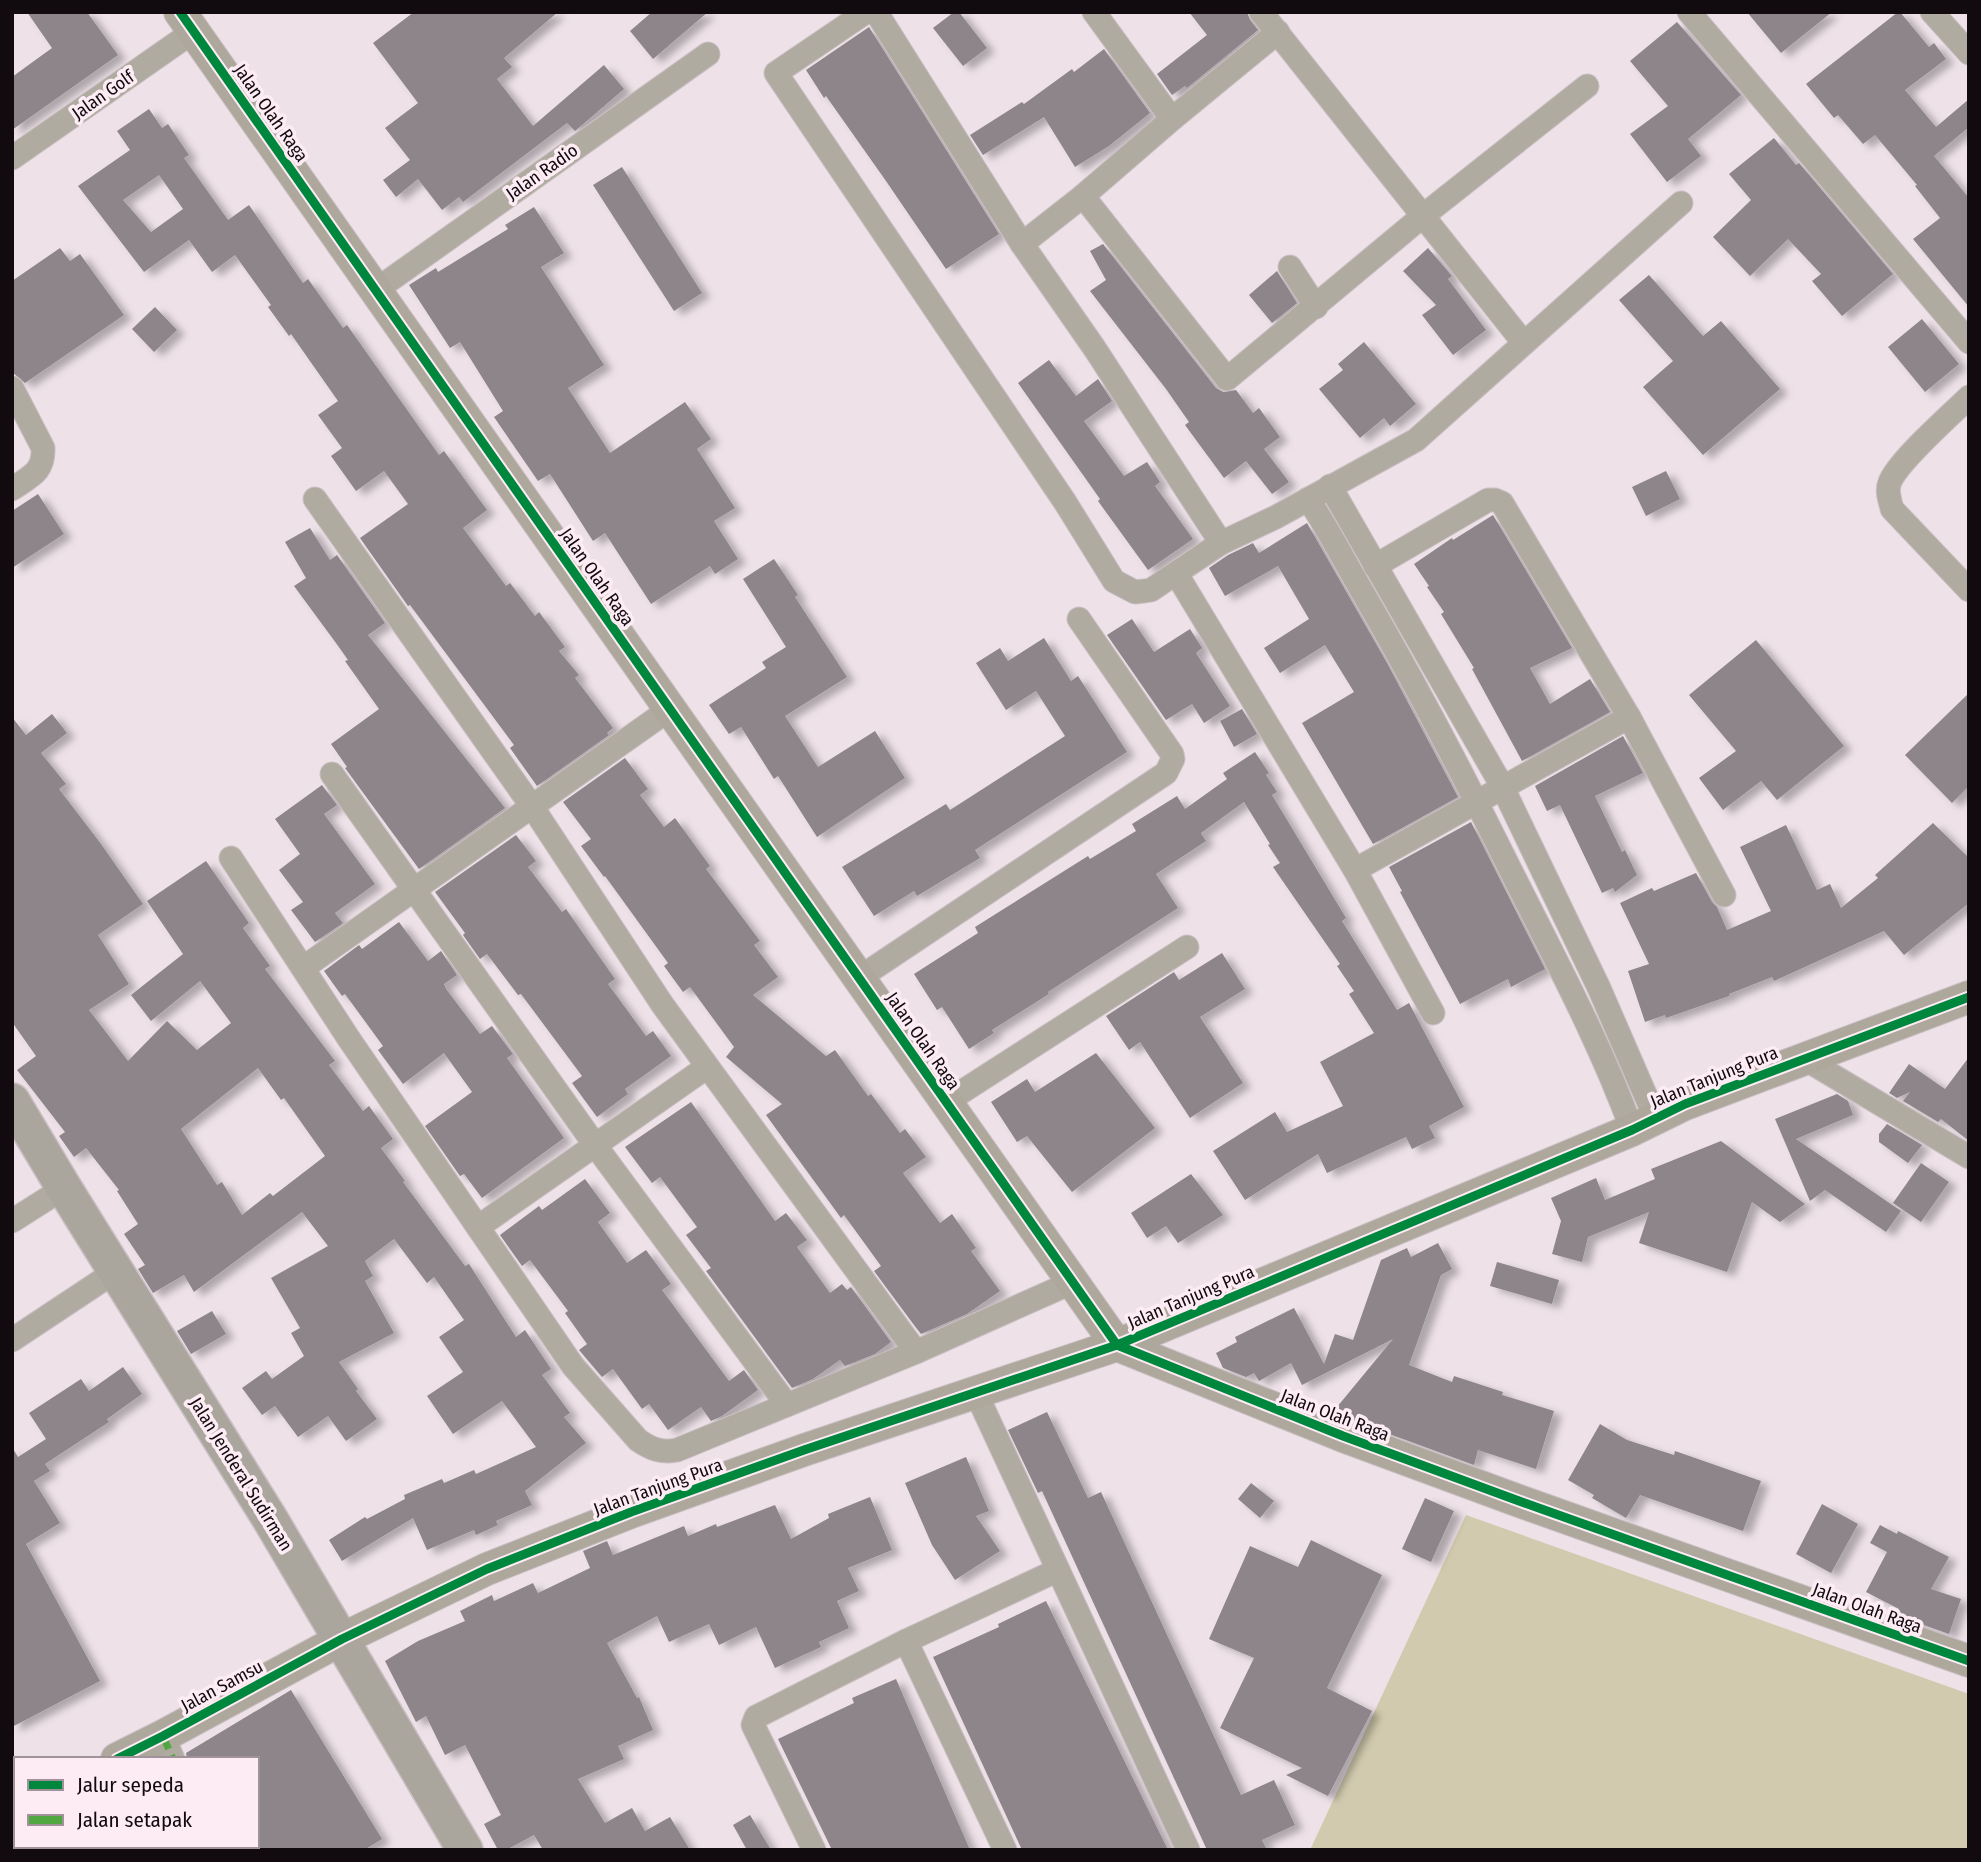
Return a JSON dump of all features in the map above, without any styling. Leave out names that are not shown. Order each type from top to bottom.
[{"type":"main road","name":"Jalan Jenderal Sudirman","points":[[12,1101],[342,1639],[465,1850]]},
{"type":"street","points":[[866,12],[776,73],[1071,512],[1114,581],[1135,592],[1152,590],[1221,543],[1416,440],[1681,202]]},
{"type":"street","points":[[876,12],[1022,244],[1095,348],[1221,543]]},
{"type":"street","points":[[1094,12],[1171,119]]},
{"type":"street","points":[[1261,12],[1523,342]]},
{"type":"street","points":[[1689,12],[1969,342]]},
{"type":"street","points":[[1932,12],[1969,53]]},
{"type":"street","name":"Jalan Golf","points":[[12,158],[187,22]]},
{"type":"street","name":"Jalan Olah Raga","points":[[187,22],[1117,1345],[1343,1436],[1969,1661]]},
{"type":"street","points":[[1022,244],[1278,32]]},
{"type":"street","name":"Jalan Radio","points":[[376,290],[708,54]]},
{"type":"street","points":[[1083,196],[1227,379],[1424,215],[1587,86]]},
{"type":"street","points":[[1290,267],[1315,307]]},
{"type":"street","points":[[12,388],[43,448],[44,458],[37,472],[12,489]]},
{"type":"street","points":[[1969,397],[1901,465],[1890,482],[1888,494],[1892,509],[1969,590]]},
{"type":"street","points":[[1330,486],[1502,786],[1599,988],[1643,1123]]},
{"type":"street","points":[[316,499],[533,808],[706,1067],[916,1352]]},
{"type":"street","points":[[1308,499],[1414,680],[1580,1006],[1612,1076],[1643,1123]]},
{"type":"street","points":[[1375,566],[1488,500],[1495,499],[1502,503],[1629,717],[1724,895]]},
{"type":"street","points":[[1176,573],[1355,870],[1433,1013]]},
{"type":"street","points":[[859,978],[1166,773],[1171,766],[1172,754],[1079,619]]},
{"type":"street","points":[[303,968],[670,709]]},
{"type":"street","points":[[1355,870],[1629,717]]},
{"type":"street","points":[[332,774],[595,1145],[788,1405]]},
{"type":"street","points":[[231,858],[573,1366],[638,1440],[650,1448],[665,1452],[677,1450],[916,1352],[1073,1282]]},
{"type":"street","points":[[946,1102],[1187,947]]},
{"type":"street","name":"Jalan Tanjung Pura","points":[[342,1639],[487,1569],[631,1512],[804,1450],[1117,1345],[1643,1123],[1969,997]]},
{"type":"street","points":[[1805,1059],[1969,1157]]},
{"type":"street","points":[[478,1227],[706,1067]]},
{"type":"street","points":[[12,1221],[64,1188]]},
{"type":"street","points":[[12,1340],[116,1271]]},
{"type":"street","points":[[976,1394],[1188,1850]]},
{"type":"street","points":[[814,1850],[753,1725],[756,1717],[906,1641],[1058,1570]]},
{"type":"street","name":"Jalan Samsu","points":[[126,1757],[168,1748],[342,1639]]},
{"type":"street","points":[[906,1641],[1005,1850]]},
{"type":"shaded area","points":[[1466,1515],[1969,1694],[1969,1850],[1310,1850]]},
{"type":"building","points":[[27,12],[87,12],[118,55],[12,130],[12,77],[52,48]]},
{"type":"building","points":[[414,12],[558,12],[504,58],[512,67],[497,79],[533,126],[604,65],[624,89],[575,131],[567,123],[463,202],[459,197],[442,210],[418,179],[396,197],[383,180],[410,160],[385,128],[418,103],[373,43]]},
{"type":"building","points":[[652,12],[708,12],[653,59],[630,31]]},
{"type":"building","points":[[954,12],[959,12],[987,48],[963,66],[933,28]]},
{"type":"building","points":[[1189,12],[1247,12],[1258,30],[1187,88],[1185,86],[1172,95],[1157,74],[1207,35]]},
{"type":"building","points":[[1747,12],[1832,12],[1781,53]]},
{"type":"building","points":[[1898,12],[1929,47],[1934,43],[1946,59],[1905,90],[1936,127],[1969,99],[1969,127],[1934,156],[1969,198],[1969,307],[1913,239],[1940,218],[1915,186],[1917,185],[1875,135],[1863,144],[1838,115],[1834,118],[1806,84]]},
{"type":"building","points":[[1677,22],[1741,95],[1688,139],[1701,156],[1667,182],[1630,134],[1668,106],[1630,61]]},
{"type":"building","points":[[869,27],[999,234],[946,269],[806,70]]},
{"type":"building","points":[[1104,49],[1150,113],[1109,146],[1075,167],[1044,117],[983,155],[970,135],[1022,102],[1024,104],[1072,69],[1074,72]]},
{"type":"building","points":[[149,109],[162,128],[168,124],[189,155],[184,158],[228,220],[249,205],[303,283],[308,279],[343,328],[347,325],[439,455],[444,451],[487,510],[463,528],[506,586],[510,583],[535,616],[539,612],[565,647],[559,651],[579,675],[575,678],[613,728],[607,733],[609,735],[537,786],[510,748],[514,745],[360,538],[408,504],[384,471],[356,491],[331,456],[342,448],[318,415],[338,401],[291,334],[289,336],[268,307],[271,305],[235,255],[212,272],[189,240],[144,272],[78,186],[130,150],[117,131]],"holes":[[[159,175],[183,209],[151,232],[123,200]]]},
{"type":"building","points":[[1774,138],[1796,165],[1799,163],[1893,274],[1842,316],[1812,281],[1821,274],[1788,239],[1750,276],[1713,237],[1751,200],[1729,174]]},
{"type":"building","points":[[622,167],[702,293],[674,311],[593,185]]},
{"type":"building","points":[[534,207],[564,253],[541,267],[604,365],[568,388],[610,453],[685,402],[711,439],[697,449],[735,508],[714,521],[738,559],[715,574],[710,566],[651,604],[605,533],[593,541],[550,474],[538,481],[494,417],[503,411],[460,342],[450,348],[409,285],[436,268],[438,272],[508,229],[505,225]]},
{"type":"building","points":[[1103,244],[1216,388],[1223,392],[1236,390],[1253,413],[1259,408],[1280,437],[1264,449],[1289,482],[1272,494],[1246,461],[1224,478],[1185,425],[1189,422],[1166,389],[1090,291],[1106,280],[1090,251]]},
{"type":"building","points":[[60,248],[70,261],[80,254],[124,315],[25,383],[12,372],[12,281]]},
{"type":"building","points":[[1428,248],[1452,276],[1448,279],[1486,330],[1453,355],[1422,315],[1436,305],[1403,271]]},
{"type":"building","points":[[1277,271],[1297,303],[1272,323],[1249,295]]},
{"type":"building","points":[[1649,275],[1703,336],[1721,321],[1780,389],[1703,455],[1643,387],[1673,361],[1619,300]]},
{"type":"building","points":[[155,307],[177,330],[154,352],[132,329]]},
{"type":"building","points":[[1922,319],[1959,364],[1925,392],[1888,347]]},
{"type":"building","points":[[1364,342],[1416,404],[1390,426],[1384,418],[1360,438],[1319,389],[1343,370],[1338,364]]},
{"type":"building","points":[[1049,360],[1076,396],[1098,379],[1112,401],[1084,421],[1124,476],[1147,462],[1160,482],[1155,486],[1193,539],[1148,570],[1018,383]]},
{"type":"building","points":[[1666,471],[1680,499],[1646,516],[1632,487]]},
{"type":"building","points":[[38,494],[64,534],[12,568],[12,511]]},
{"type":"building","points":[[1493,515],[1572,648],[1530,668],[1550,704],[1590,679],[1610,712],[1522,761],[1472,669],[1474,668],[1441,614],[1444,612],[1414,564]]},
{"type":"building","points":[[1307,523],[1387,663],[1458,797],[1373,844],[1302,723],[1354,692],[1325,645],[1280,673],[1264,648],[1309,619],[1278,566],[1225,596],[1209,568],[1253,543],[1259,553]]},
{"type":"building","points":[[310,528],[330,560],[337,555],[385,623],[368,635],[505,808],[419,869],[345,768],[347,767],[331,744],[379,709],[345,661],[348,660],[294,586],[306,578],[285,542]]},
{"type":"building","points":[[774,559],[798,595],[795,597],[847,677],[785,716],[818,767],[875,731],[905,778],[817,837],[778,776],[774,779],[741,727],[729,734],[709,705],[766,668],[762,662],[786,647],[743,579]]},
{"type":"building","points":[[1132,619],[1154,652],[1190,629],[1202,648],[1196,653],[1230,706],[1204,723],[1192,704],[1166,720],[1107,635]]},
{"type":"building","points":[[1044,638],[1071,681],[1078,676],[1127,752],[975,850],[980,858],[917,896],[914,891],[874,916],[842,867],[946,804],[950,810],[1065,736],[1036,691],[1006,710],[976,663],[1000,648],[1008,661]]},
{"type":"building","points":[[1756,640],[1844,746],[1777,800],[1761,781],[1723,810],[1699,778],[1736,751],[1689,695]]},
{"type":"building","points":[[1969,693],[1969,786],[1952,803],[1905,755]]},
{"type":"building","points":[[1242,709],[1257,734],[1234,747],[1220,721]]},
{"type":"building","points":[[52,714],[67,733],[41,753],[66,784],[59,789],[143,904],[98,935],[129,984],[89,1010],[128,1061],[167,1021],[197,1050],[231,1023],[200,981],[151,1021],[131,995],[183,954],[147,901],[206,861],[249,923],[243,928],[270,966],[265,969],[335,1061],[329,1065],[363,1111],[369,1106],[393,1139],[381,1148],[405,1181],[403,1182],[465,1266],[469,1264],[516,1337],[525,1330],[551,1369],[542,1375],[570,1413],[564,1417],[586,1443],[525,1491],[532,1505],[496,1521],[498,1525],[476,1535],[474,1530],[427,1550],[413,1518],[342,1561],[329,1540],[365,1517],[367,1519],[405,1499],[404,1495],[442,1479],[444,1483],[474,1470],[476,1474],[536,1447],[502,1401],[453,1434],[427,1396],[463,1372],[439,1337],[464,1320],[434,1277],[427,1283],[394,1239],[365,1261],[373,1276],[365,1281],[394,1333],[339,1362],[377,1419],[346,1441],[328,1416],[298,1437],[275,1406],[262,1415],[242,1388],[266,1371],[272,1379],[304,1356],[291,1333],[300,1328],[271,1278],[328,1246],[302,1212],[194,1292],[184,1275],[153,1293],[138,1269],[145,1265],[124,1234],[138,1224],[117,1191],[119,1190],[86,1148],[74,1157],[59,1136],[65,1132],[17,1070],[36,1056],[12,1022],[12,717],[26,735]],"holes":[[[258,1068],[281,1100],[284,1098],[325,1156],[273,1196],[270,1193],[242,1215],[222,1182],[217,1185],[181,1129]]]},
{"type":"building","points":[[1623,736],[1643,773],[1595,796],[1622,852],[1625,850],[1637,875],[1615,892],[1613,888],[1602,893],[1560,805],[1547,811],[1535,786]]},
{"type":"building","points":[[1255,752],[1269,773],[1266,775],[1277,792],[1272,795],[1346,918],[1342,921],[1397,1010],[1409,1003],[1464,1107],[1429,1126],[1435,1138],[1412,1149],[1406,1137],[1327,1173],[1318,1154],[1245,1200],[1213,1151],[1275,1112],[1287,1132],[1343,1106],[1320,1062],[1374,1033],[1349,994],[1354,991],[1337,966],[1340,964],[1273,867],[1280,863],[1244,802],[1201,833],[1206,841],[1156,874],[1178,908],[1048,992],[1049,994],[992,1030],[994,1033],[969,1049],[942,1007],[937,1010],[914,974],[978,933],[975,927],[1088,856],[1090,859],[1136,831],[1132,824],[1177,796],[1185,809],[1227,779],[1223,773]]},
{"type":"building","points":[[625,758],[648,789],[640,795],[664,827],[675,818],[710,866],[706,869],[760,941],[754,945],[778,977],[753,995],[826,1056],[835,1050],[868,1096],[871,1094],[900,1133],[905,1129],[926,1157],[903,1173],[940,1223],[952,1214],[976,1248],[971,1251],[1000,1291],[967,1314],[921,1334],[874,1271],[881,1266],[844,1215],[841,1218],[766,1115],[782,1104],[726,1057],[734,1047],[690,987],[683,992],[664,966],[668,963],[581,846],[591,839],[563,802]]},
{"type":"building","points":[[322,785],[337,805],[324,814],[375,884],[335,913],[343,923],[315,942],[291,910],[303,902],[279,870],[300,854],[275,819]]},
{"type":"building","points":[[1471,822],[1545,969],[1511,987],[1508,979],[1460,1004],[1389,867]]},
{"type":"building","points":[[1933,823],[1969,858],[1969,903],[1904,955],[1884,931],[1774,981],[1772,977],[1729,996],[1666,1018],[1665,1015],[1645,1022],[1628,971],[1649,964],[1620,903],[1652,888],[1654,891],[1696,873],[1717,907],[1727,930],[1771,911],[1740,847],[1786,825],[1817,890],[1830,884],[1841,908],[1878,878],[1875,875]]},
{"type":"building","points":[[516,835],[536,861],[528,867],[562,912],[566,909],[615,979],[608,984],[646,1036],[653,1031],[671,1056],[625,1089],[628,1094],[597,1117],[572,1083],[582,1076],[521,994],[518,995],[487,954],[480,959],[435,892]]},
{"type":"building","points":[[399,922],[428,961],[441,951],[457,975],[444,984],[446,989],[480,1034],[492,1026],[513,1054],[507,1058],[564,1138],[482,1198],[464,1174],[460,1176],[425,1126],[472,1092],[444,1053],[403,1084],[378,1050],[383,1046],[345,994],[342,996],[324,971],[359,945],[362,949]]},
{"type":"building","points":[[1222,953],[1245,989],[1200,1017],[1243,1083],[1190,1118],[1140,1042],[1129,1050],[1106,1016],[1174,972],[1179,980]]},
{"type":"building","points":[[1096,1053],[1155,1128],[1072,1192],[1027,1136],[1017,1142],[991,1102],[1027,1079],[1035,1092]]},
{"type":"building","points":[[1969,1057],[1969,1141],[1941,1119],[1938,1122],[1903,1101],[1910,1092],[1897,1098],[1889,1093],[1909,1064],[1945,1089]]},
{"type":"building","points":[[1837,1094],[1848,1101],[1853,1115],[1796,1139],[1901,1211],[1886,1232],[1825,1190],[1810,1201],[1775,1119]]},
{"type":"building","points":[[691,1102],[775,1221],[786,1213],[807,1240],[797,1247],[830,1293],[842,1284],[847,1290],[851,1287],[891,1342],[875,1354],[845,1366],[840,1360],[813,1379],[792,1388],[706,1271],[711,1268],[686,1235],[697,1227],[660,1177],[652,1183],[625,1147]]},
{"type":"building","points":[[1887,1124],[1922,1145],[1908,1163],[1879,1142],[1879,1134]]},
{"type":"building","points":[[1721,1141],[1805,1204],[1780,1222],[1752,1202],[1727,1272],[1639,1243],[1649,1212],[1588,1237],[1582,1262],[1552,1254],[1561,1221],[1551,1198],[1596,1178],[1605,1200],[1655,1179],[1651,1169]]},
{"type":"building","points":[[1921,1163],[1949,1182],[1921,1222],[1893,1203]]},
{"type":"building","points":[[1191,1174],[1223,1215],[1178,1243],[1166,1226],[1147,1238],[1131,1213]]},
{"type":"building","points":[[585,1179],[610,1213],[598,1222],[627,1263],[646,1250],[671,1284],[662,1290],[729,1381],[744,1370],[758,1390],[722,1416],[711,1421],[701,1407],[668,1430],[649,1404],[642,1409],[613,1369],[602,1377],[579,1350],[587,1344],[565,1313],[568,1311],[530,1260],[522,1266],[500,1235],[539,1206],[542,1210]]},
{"type":"building","points":[[1438,1243],[1452,1269],[1441,1275],[1409,1365],[1452,1382],[1454,1376],[1554,1411],[1536,1469],[1478,1450],[1474,1465],[1354,1421],[1337,1407],[1393,1339],[1302,1385],[1291,1363],[1259,1381],[1254,1373],[1246,1377],[1223,1368],[1216,1353],[1237,1342],[1235,1337],[1294,1308],[1324,1364],[1335,1334],[1353,1340],[1381,1260],[1407,1248],[1411,1257]]},
{"type":"building","points":[[1497,1262],[1559,1280],[1552,1304],[1490,1286]]},
{"type":"building","points":[[212,1311],[226,1334],[191,1354],[177,1331]]},
{"type":"building","points":[[123,1367],[142,1394],[107,1419],[109,1422],[45,1464],[50,1471],[34,1481],[60,1523],[26,1544],[100,1681],[12,1727],[12,1447],[18,1457],[46,1439],[29,1413],[81,1379],[89,1391]]},
{"type":"building","points":[[1047,1412],[1088,1498],[1101,1492],[1241,1795],[1274,1780],[1295,1825],[1262,1840],[1267,1850],[1207,1850],[1042,1491],[1038,1493],[1008,1430]]},
{"type":"building","points":[[1600,1424],[1627,1440],[1674,1455],[1675,1451],[1761,1481],[1743,1531],[1640,1495],[1626,1518],[1592,1498],[1594,1495],[1568,1480]]},
{"type":"building","points":[[966,1457],[989,1511],[976,1516],[1000,1551],[955,1580],[932,1545],[905,1483]]},
{"type":"building","points":[[1251,1483],[1274,1501],[1260,1518],[1238,1499]]},
{"type":"building","points":[[870,1497],[892,1550],[848,1568],[859,1591],[837,1601],[849,1628],[819,1642],[821,1647],[775,1668],[756,1627],[719,1645],[709,1624],[669,1642],[657,1616],[607,1643],[637,1698],[639,1697],[653,1730],[618,1746],[624,1759],[578,1779],[605,1823],[632,1808],[645,1831],[670,1817],[690,1850],[543,1850],[534,1835],[506,1850],[498,1850],[484,1824],[501,1815],[465,1745],[445,1755],[426,1716],[416,1722],[385,1661],[418,1641],[465,1621],[460,1611],[492,1595],[494,1601],[533,1583],[538,1593],[590,1568],[583,1551],[607,1541],[613,1555],[684,1526],[688,1536],[775,1505],[791,1539],[829,1518],[828,1514]]},
{"type":"building","points":[[1425,1498],[1454,1511],[1431,1562],[1402,1549]]},
{"type":"building","points":[[1822,1504],[1858,1524],[1831,1573],[1796,1554]]},
{"type":"building","points":[[1880,1525],[1897,1534],[1898,1531],[1949,1557],[1931,1589],[1961,1599],[1949,1634],[1896,1615],[1899,1609],[1866,1592],[1887,1552],[1870,1543]]},
{"type":"building","points":[[1311,1540],[1382,1575],[1327,1688],[1372,1711],[1328,1796],[1286,1775],[1302,1768],[1220,1728],[1254,1658],[1209,1639],[1250,1546],[1298,1567]]},
{"type":"building","points":[[1046,1601],[1168,1850],[1022,1850],[933,1657],[999,1627],[998,1624]]},
{"type":"building","points":[[896,1679],[970,1850],[832,1850],[778,1739],[854,1703],[852,1698]]},
{"type":"building","points":[[291,1690],[382,1839],[364,1850],[257,1850],[259,1757],[187,1757],[186,1753]]},
{"type":"building","points":[[750,1815],[771,1850],[747,1850],[733,1825]]},
{"type":"marked path","points":[[163,1736],[172,1757]]},
{"type":"cycle path","points":[[180,12],[1117,1345],[1343,1436],[1969,1661]]},
{"type":"cycle path","points":[[121,1757],[342,1639],[487,1569],[631,1512],[804,1450],[1117,1345],[1632,1130],[1685,1104],[1969,997]]}]
